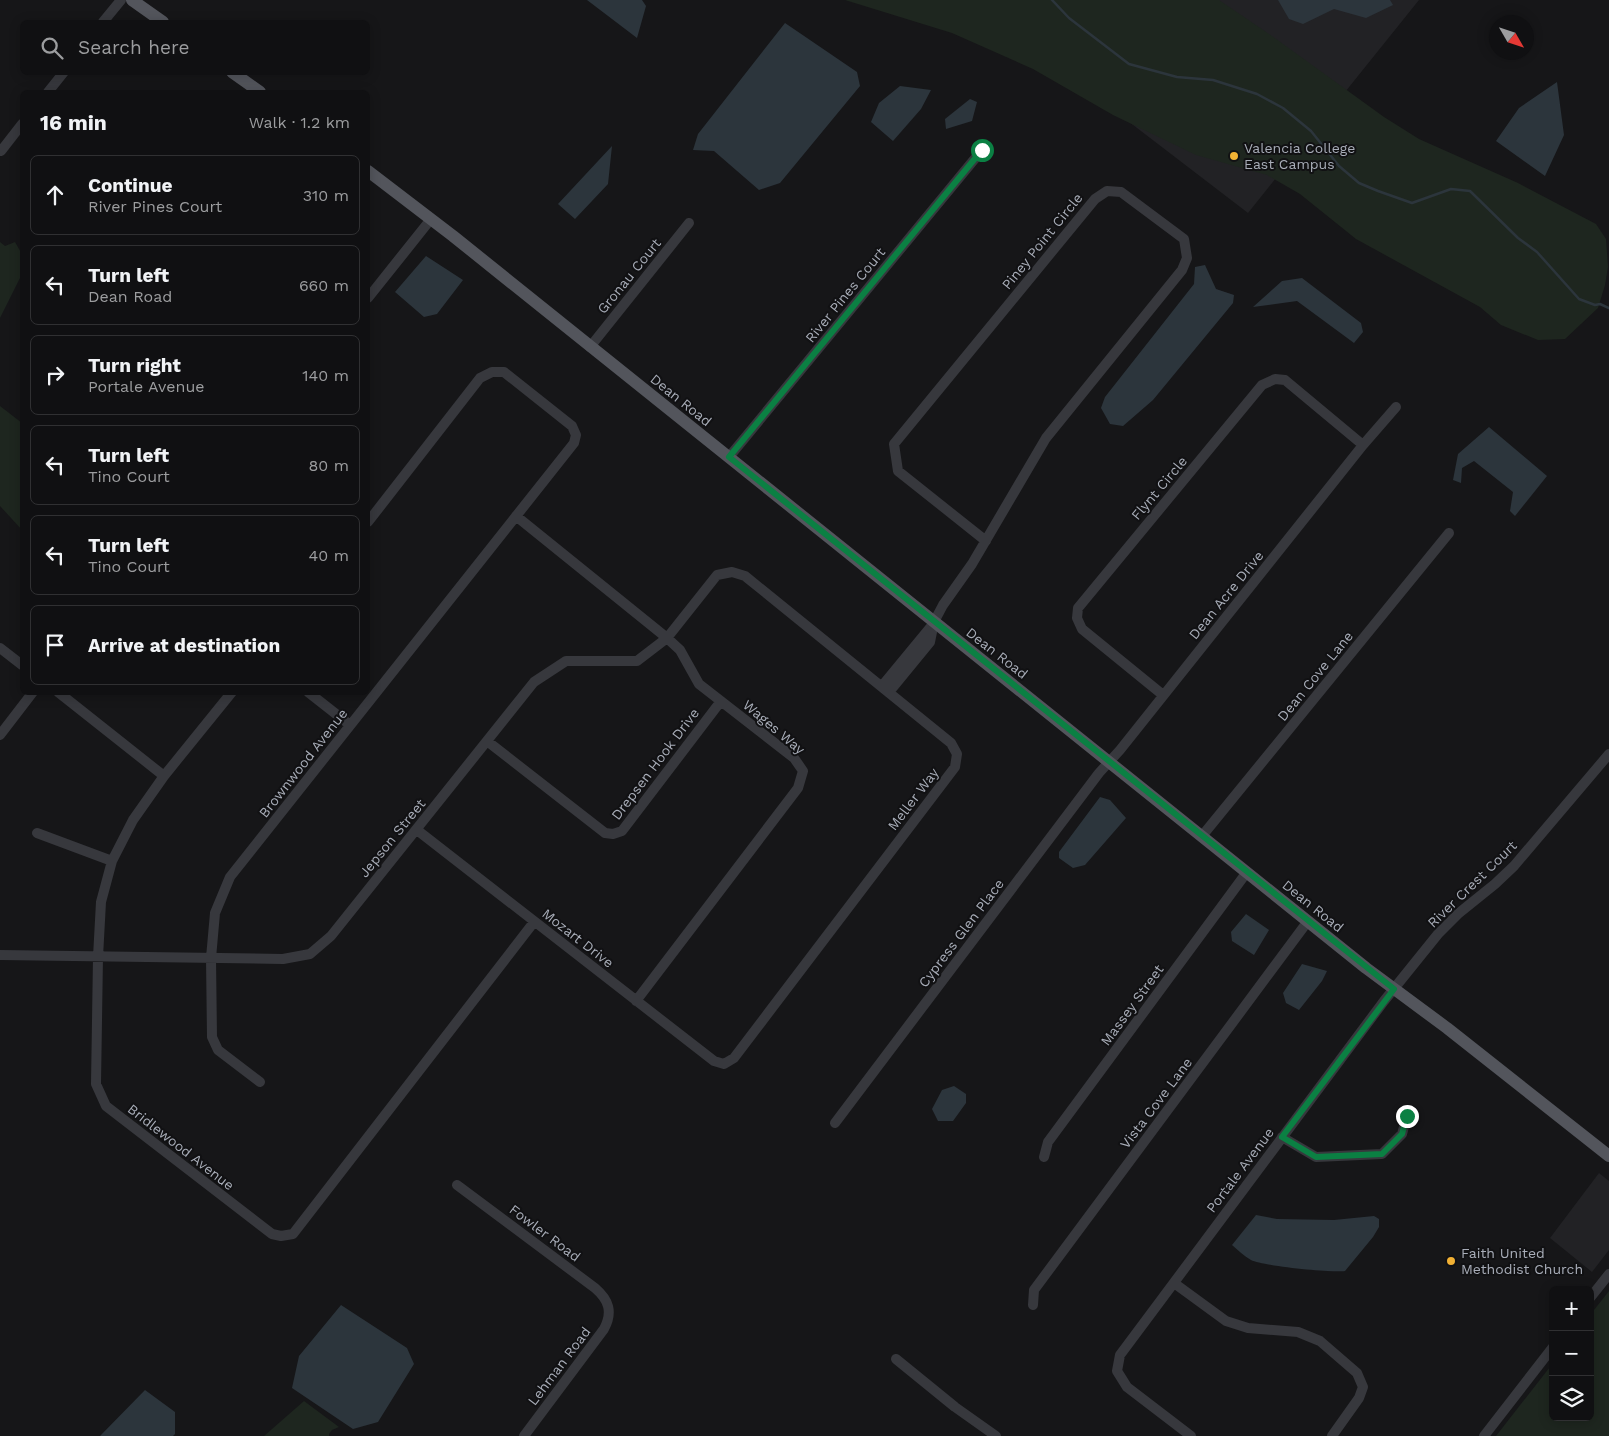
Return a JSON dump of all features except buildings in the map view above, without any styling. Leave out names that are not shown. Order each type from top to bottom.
[{"type":"main road","points":[[132,0],[160,20]]},
{"type":"main road","points":[[236,75],[257,90]]},
{"type":"main road","name":"Dean Road","points":[[370,173],[431,219],[1308,921],[1609,1156]]},
{"type":"street","points":[[105,20],[121,0]]},
{"type":"street","points":[[50,90],[62,75]]},
{"type":"street","points":[[1,151],[20,127]]},
{"type":"street","name":"River Pines Court","points":[[729,457],[982,150]]},
{"type":"street","name":"Piney Point Circle","points":[[886,689],[930,642],[934,622],[943,605],[967,573],[986,541],[1046,438],[1182,270],[1187,258],[1184,239],[1121,192],[1107,191],[1094,199],[894,444],[898,471],[986,541]]},
{"type":"street","points":[[370,295],[431,219]]},
{"type":"street","name":"Gronau Court","points":[[590,347],[689,223]]},
{"type":"street","name":"Brownwood Avenue","points":[[260,1082],[218,1050],[212,1037],[211,958],[215,913],[230,877],[574,443],[576,435],[572,426],[504,372],[492,372],[480,378],[370,519]]},
{"type":"street","name":"Flynt Circle","points":[[1163,695],[1082,629],[1076,618],[1078,608],[1262,385],[1275,378],[1285,380],[1363,445]]},
{"type":"street","name":"Dean Acre Drive","points":[[1110,762],[1363,445],[1396,407]]},
{"type":"street","name":"Wages Way","points":[[516,516],[667,638],[680,650],[699,684],[794,758],[803,771],[798,788],[636,1001]]},
{"type":"street","name":"Dean Cove Lane","points":[[1202,836],[1449,534]]},
{"type":"street","name":"Jepson Street","points":[[0,955],[283,958],[310,954],[331,936],[534,682],[566,661],[637,661],[667,638],[717,575],[732,572]]},
{"type":"street","name":"Meller Way","points":[[724,1064],[734,1058],[954,768],[957,754],[951,743],[886,689],[745,576],[732,572]]},
{"type":"street","points":[[0,648],[20,663]]},
{"type":"street","points":[[0,734],[31,695]]},
{"type":"street","points":[[62,695],[164,776]]},
{"type":"street","name":"Bridlewood Avenue","points":[[230,695],[164,776],[133,820],[112,862],[101,902],[96,1084],[106,1106],[272,1234],[281,1236],[293,1234],[534,922]]},
{"type":"street","points":[[312,695],[350,725]]},
{"type":"street","name":"Drepsen Hook Drive","points":[[487,741],[605,833],[612,834],[622,831],[720,701]]},
{"type":"street","name":"River Crest Court","points":[[1394,989],[1445,927],[1514,866],[1609,754]]},
{"type":"street","name":"Cypress Glen Place","points":[[834,1123],[1110,762]]},
{"type":"street","name":"Mozart Drive","points":[[417,830],[714,1061],[724,1064]]},
{"type":"street","points":[[37,833],[112,862]]},
{"type":"street","name":"Massey Street","points":[[1044,1157],[1048,1142],[1247,872]]},
{"type":"street","name":"Vista Cove Lane","points":[[1033,1305],[1034,1290],[1308,921]]},
{"type":"street","name":"Portale Avenue","points":[[1191,1436],[1127,1387],[1118,1371],[1120,1355],[1394,989]]},
{"type":"street","points":[[1282,1137],[1316,1157],[1382,1154],[1402,1134],[1407,1116]]},
{"type":"street","name":"Fowler Road","points":[[457,1185],[595,1288],[603,1295],[610,1309]]},
{"type":"street","points":[[1594,1293],[1609,1274]]},
{"type":"street","points":[[1174,1283],[1226,1321],[1248,1328],[1298,1332],[1320,1341],[1357,1373],[1363,1387],[1359,1398],[1332,1436]]},
{"type":"street","name":"Lehman Road","points":[[524,1436],[604,1329],[610,1309]]},
{"type":"street","points":[[1484,1436],[1549,1352]]},
{"type":"street","points":[[896,1359],[955,1407],[996,1436]]},
{"type":"shaded area","points":[[587,0],[642,0],[646,6],[637,38]]},
{"type":"shaded area","points":[[845,0],[1219,0],[1384,117],[1419,139],[1518,183],[1596,224],[1606,239],[1608,267],[1598,308],[1565,339],[1538,340],[1501,325],[1480,307],[1356,239],[1300,194],[1267,175],[1196,155],[1113,115],[1033,69],[952,33]]},
{"type":"shaded area","name":"Valencia College East Campus","points":[[970,0],[1419,0],[1248,213]]},
{"type":"shaded area","points":[[1278,0],[1390,0],[1393,5],[1366,18],[1334,9],[1303,24],[1289,19]]},
{"type":"shaded area","points":[[785,23],[857,72],[860,86],[780,183],[759,190],[714,151],[693,150],[698,134]]},
{"type":"shaded area","points":[[1557,82],[1564,135],[1545,176],[1496,141],[1519,108]]},
{"type":"shaded area","points":[[900,86],[931,90],[921,109],[893,141],[871,122],[879,103]]},
{"type":"shaded area","points":[[970,99],[977,102],[972,121],[946,129],[945,119]]},
{"type":"shaded area","points":[[612,146],[608,184],[575,219],[558,204]]},
{"type":"shaded area","points":[[0,242],[5,246],[15,242],[20,251],[20,278],[0,318]]},
{"type":"shaded area","points":[[426,256],[463,280],[437,314],[424,317],[395,292]]},
{"type":"shaded area","points":[[1205,265],[1216,289],[1234,295],[1233,303],[1153,400],[1123,426],[1110,424],[1101,408],[1105,397],[1194,284],[1195,267]]},
{"type":"shaded area","points":[[1302,278],[1361,323],[1363,332],[1354,343],[1297,301],[1253,307],[1282,281]]},
{"type":"shaded area","points":[[0,406],[20,421],[20,528],[0,506]]},
{"type":"shaded area","points":[[1489,427],[1547,476],[1515,516],[1510,511],[1513,492],[1474,461],[1462,468],[1461,483],[1453,480],[1458,454]]},
{"type":"shaded area","points":[[1100,797],[1110,800],[1126,818],[1085,865],[1073,868],[1059,858],[1059,852]]},
{"type":"shaded area","points":[[1246,914],[1269,930],[1254,955],[1232,941],[1231,932]]},
{"type":"shaded area","points":[[1302,964],[1327,971],[1322,981],[1299,1010],[1286,1003],[1283,993]]},
{"type":"shaded area","points":[[954,1086],[966,1094],[966,1103],[953,1121],[938,1121],[932,1109],[942,1090]]},
{"type":"shaded area","points":[[1599,1173],[1609,1181],[1609,1250],[1592,1272],[1550,1238]]},
{"type":"shaded area","points":[[1256,1215],[1277,1219],[1334,1220],[1374,1216],[1379,1219],[1379,1227],[1345,1271],[1313,1270],[1283,1267],[1251,1260],[1232,1245]]},
{"type":"shaded area","points":[[1609,1291],[1609,1436],[1496,1436],[1549,1368],[1549,1421],[1594,1421],[1594,1310]]},
{"type":"shaded area","points":[[341,1305],[407,1348],[414,1364],[378,1422],[353,1429],[292,1388],[299,1356]]},
{"type":"shaded area","points":[[145,1390],[175,1412],[175,1434],[173,1436],[100,1436]]},
{"type":"shaded area","points":[[304,1401],[339,1427],[332,1430],[329,1436],[264,1436]]},
{"type":"waterway","points":[[1052,0],[1069,18],[1129,64],[1177,77],[1213,80],[1257,94],[1283,108],[1311,131],[1339,166],[1359,183],[1412,203],[1451,189],[1470,191],[1518,238],[1537,252],[1579,299],[1609,308]]},
{"type":"place","name":"Valencia College East Campus","points":[[1234,156]]},
{"type":"place","name":"Faith United Methodist Church","points":[[1451,1261]]},
{"type":"route","points":[[982,150],[729,457],[1394,989],[1282,1137],[1316,1157],[1382,1154],[1402,1134],[1407,1116]]}]
